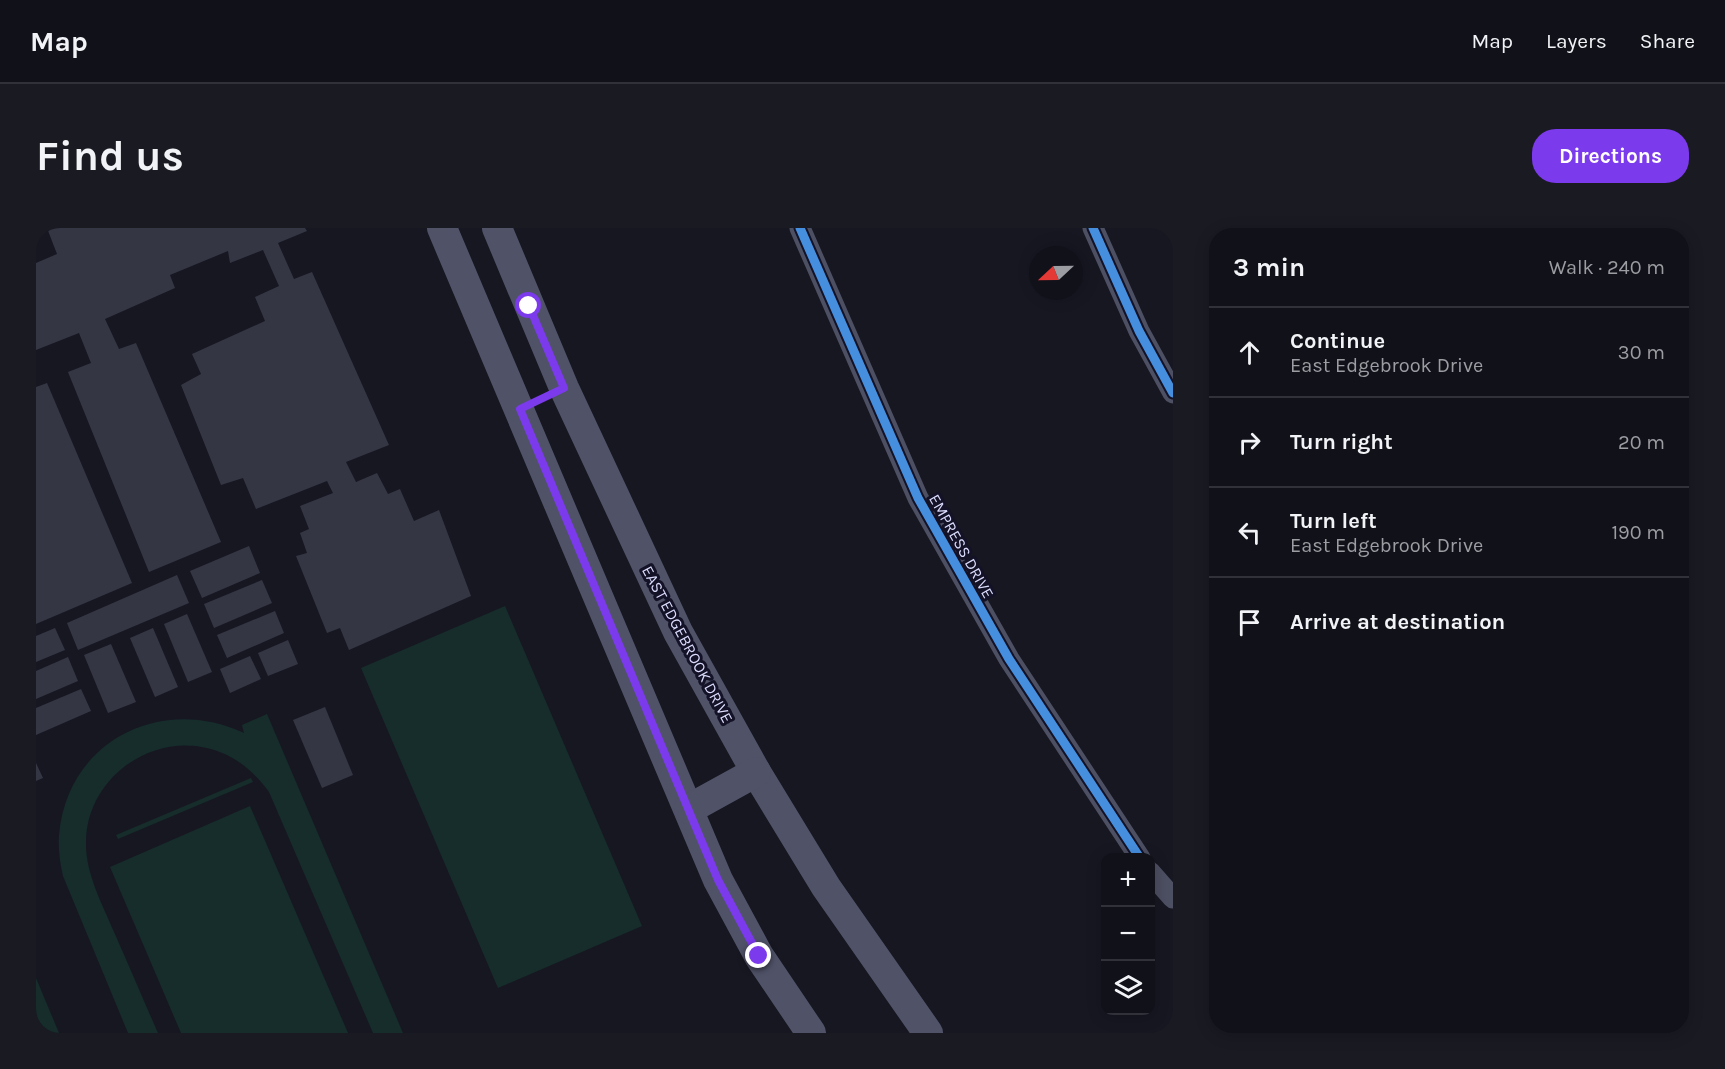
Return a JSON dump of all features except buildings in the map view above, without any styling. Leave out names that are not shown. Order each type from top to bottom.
[{"type":"main road","points":[[442,228],[718,880],[759,956],[810,1033]]},
{"type":"main road","name":"EAST EDGEBROOK DRIVE","points":[[496,228],[564,388],[678,632],[756,772],[826,887],[928,1033]]},
{"type":"main road","points":[[520,409],[564,388]]},
{"type":"main road","points":[[689,809],[756,772]]},
{"type":"street","points":[[1093,228],[1139,331],[1173,393]]},
{"type":"street","name":"EMPRESS DRIVE","points":[[807,230],[918,498],[1009,659],[1137,853]]},
{"type":"street","points":[[1155,878],[1173,898]]},
{"type":"green space","points":[[505,606],[642,926],[498,988],[361,668]]},
{"type":"green space","points":[[267,714],[403,1033],[373,1033],[269,792],[249,770],[234,759],[207,748],[185,745],[163,748],[143,755],[125,766],[109,781],[97,799],[89,819],[86,853],[91,876],[158,1033],[128,1033],[63,876],[59,835],[66,802],[80,774],[99,751],[123,734],[151,723],[181,719],[213,722],[244,733],[242,725]]},
{"type":"green space","points":[[251,778],[253,782],[118,839],[116,835]]},
{"type":"green space","points":[[250,806],[348,1033],[181,1033],[110,867]]},
{"type":"green space","points":[[36,978],[59,1033],[36,1033]]},
{"type":"cycle path","points":[[800,228],[918,498],[1009,659],[1137,853]]},
{"type":"cycle path","points":[[1093,228],[1139,331],[1173,393]]},
{"type":"route","points":[[529,306],[564,388],[520,409],[718,880],[759,956]]}]
